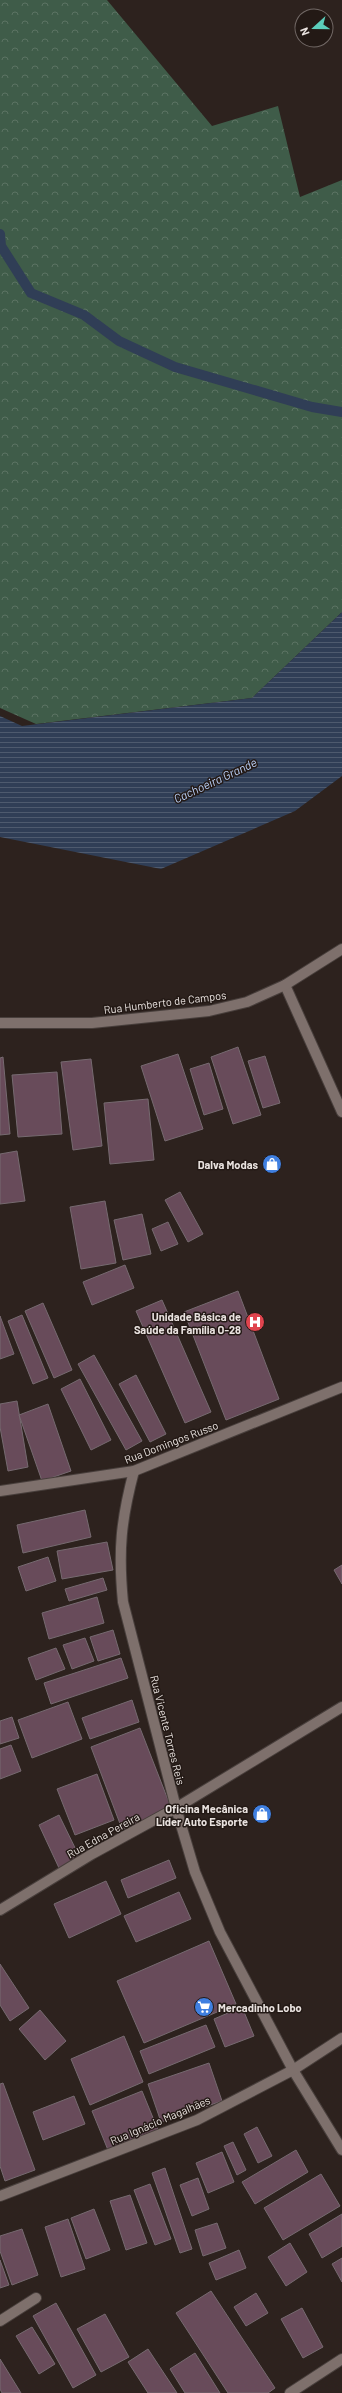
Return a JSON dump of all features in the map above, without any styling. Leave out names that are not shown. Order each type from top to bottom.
[{"type":"street","name":"Rua Humberto de Campos","points":[[0,1023],[92,1022],[209,1010],[248,1002],[285,985],[342,949]]},
{"type":"street","points":[[285,985],[342,1112]]},
{"type":"street","name":"Rua Domingos Russo","points":[[0,1491],[134,1471],[342,1387]]},
{"type":"street","name":"Rua Vicente Torres Reis","points":[[134,1471],[121,1526],[120,1567],[123,1602],[176,1808],[195,1872],[220,1932],[293,2070],[342,2150]]},
{"type":"street","name":"Rua Edna Pereira","points":[[0,1910],[92,1854],[176,1808],[342,1707]]},
{"type":"street","name":"Rua Ignácio Magalhães","points":[[0,2196],[197,2120],[293,2070],[342,2038]]},
{"type":"street","points":[[0,2321],[36,2298]]},
{"type":"street","points":[[290,2393],[342,2359]]},
{"type":"green space","points":[[0,0],[107,0],[212,126],[278,106],[300,197],[342,180],[342,612],[252,698],[36,724],[0,708]]},
{"type":"water","name":"Cachoeira Grande","points":[[342,612],[342,776],[295,811],[161,869],[0,837],[0,716],[22,726],[252,698]]},
{"type":"building","points":[[238,1047],[261,1115],[233,1124],[211,1057]]},
{"type":"building","points":[[178,1054],[203,1129],[165,1141],[141,1066]]},
{"type":"building","points":[[265,1056],[280,1103],[263,1108],[248,1061]]},
{"type":"building","points":[[3,1057],[10,1134],[0,1135],[0,1058]]},
{"type":"building","points":[[91,1059],[102,1146],[73,1150],[61,1062]]},
{"type":"building","points":[[209,1063],[223,1109],[204,1115],[190,1069]]},
{"type":"building","points":[[57,1072],[62,1134],[18,1137],[12,1075]]},
{"type":"building","points":[[148,1099],[154,1160],[110,1164],[104,1103]]},
{"type":"building","points":[[17,1151],[25,1201],[0,1204],[0,1154]]},
{"type":"building","points":[[180,1192],[203,1234],[188,1242],[165,1200]]},
{"type":"building","points":[[105,1201],[116,1263],[81,1269],[70,1207]]},
{"type":"building","points":[[142,1214],[151,1254],[123,1260],[114,1220]]},
{"type":"building","points":[[168,1222],[178,1244],[161,1251],[152,1229]]},
{"type":"building","points":[[125,1265],[134,1288],[92,1305],[83,1282]]},
{"type":"building","points":[[238,1291],[279,1399],[226,1420],[184,1312]]},
{"type":"building","points":[[162,1300],[211,1412],[185,1423],[136,1311]]},
{"type":"building","points":[[43,1303],[72,1370],[54,1378],[25,1311]]},
{"type":"building","points":[[22,1315],[48,1378],[33,1384],[8,1321]]},
{"type":"building","points":[[0,1316],[14,1354],[0,1359]]},
{"type":"building","points":[[94,1355],[142,1441],[126,1450],[78,1364]]},
{"type":"building","points":[[136,1375],[166,1434],[150,1442],[119,1384]]},
{"type":"building","points":[[80,1379],[111,1440],[91,1450],[61,1389]]},
{"type":"building","points":[[17,1401],[28,1467],[8,1471],[0,1427],[0,1404]]},
{"type":"building","points":[[48,1404],[71,1471],[42,1481],[19,1415]]},
{"type":"building","points":[[85,1510],[91,1537],[23,1553],[17,1525]]},
{"type":"building","points":[[107,1542],[113,1570],[62,1579],[57,1551]]},
{"type":"building","points":[[48,1557],[56,1581],[26,1591],[18,1567]]},
{"type":"building","points":[[342,1565],[342,1584],[334,1570]]},
{"type":"building","points":[[103,1578],[107,1590],[69,1601],[65,1589]]},
{"type":"building","points":[[97,1597],[104,1623],[49,1639],[42,1613]]},
{"type":"building","points":[[113,1630],[120,1654],[98,1661],[90,1637]]},
{"type":"building","points":[[85,1638],[94,1661],[72,1669],[63,1645]]},
{"type":"building","points":[[56,1648],[65,1669],[36,1680],[28,1658]]},
{"type":"building","points":[[121,1658],[128,1678],[51,1704],[44,1683]]},
{"type":"building","points":[[132,1700],[139,1722],[90,1739],[82,1718]]},
{"type":"building","points":[[68,1702],[82,1739],[32,1758],[18,1720]]},
{"type":"building","points":[[12,1717],[19,1738],[0,1744],[0,1721]]},
{"type":"building","points":[[140,1728],[172,1810],[122,1829],[91,1747]]},
{"type":"building","points":[[11,1745],[21,1771],[0,1779],[0,1749]]},
{"type":"building","points":[[97,1774],[114,1820],[75,1835],[57,1789]]},
{"type":"building","points":[[59,1815],[80,1858],[59,1868],[39,1825]]},
{"type":"building","points":[[169,1860],[176,1878],[128,1898],[121,1880]]},
{"type":"building","points":[[106,1881],[121,1914],[69,1938],[54,1904]]},
{"type":"building","points":[[179,1892],[191,1919],[136,1942],[124,1916]]},
{"type":"building","points":[[209,1941],[236,2004],[144,2043],[117,1981]]},
{"type":"building","points":[[0,1964],[29,2008],[10,2021],[0,2005]]},
{"type":"building","points":[[242,2007],[254,2036],[225,2047],[214,2019]]},
{"type":"building","points":[[40,2010],[66,2041],[45,2060],[19,2029]]},
{"type":"building","points":[[206,2025],[215,2047],[149,2074],[140,2051]]},
{"type":"building","points":[[124,2036],[143,2082],[90,2105],[71,2059]]},
{"type":"building","points":[[209,2063],[222,2101],[161,2122],[148,2084]]},
{"type":"building","points":[[3,2083],[35,2170],[5,2181],[0,2166],[0,2084]]},
{"type":"building","points":[[142,2091],[158,2130],[108,2150],[92,2111]]},
{"type":"building","points":[[74,2096],[85,2124],[43,2140],[33,2112]]},
{"type":"building","points":[[257,2127],[272,2156],[258,2163],[244,2134]]},
{"type":"building","points":[[233,2142],[246,2170],[237,2175],[224,2146]]},
{"type":"building","points":[[296,2150],[308,2172],[255,2204],[242,2182]]},
{"type":"building","points":[[222,2152],[234,2182],[208,2193],[196,2163]]},
{"type":"building","points":[[165,2168],[192,2249],[180,2253],[152,2173]]},
{"type":"building","points":[[321,2174],[340,2206],[283,2240],[264,2208]]},
{"type":"building","points":[[198,2178],[209,2209],[192,2216],[180,2185]]},
{"type":"building","points":[[150,2184],[171,2239],[155,2245],[134,2190]]},
{"type":"building","points":[[130,2195],[147,2243],[126,2250],[110,2201]]},
{"type":"building","points":[[94,2209],[110,2250],[86,2259],[71,2218]]},
{"type":"building","points":[[342,2214],[342,2246],[322,2258],[309,2234]]},
{"type":"building","points":[[68,2219],[85,2269],[61,2277],[45,2227]]},
{"type":"building","points":[[217,2223],[226,2248],[203,2256],[195,2230]]},
{"type":"building","points":[[22,2229],[38,2275],[12,2285],[0,2251],[0,2236]]},
{"type":"building","points":[[290,2243],[307,2272],[286,2286],[268,2257]]},
{"type":"building","points":[[239,2250],[246,2268],[216,2280],[209,2263]]},
{"type":"building","points":[[342,2258],[342,2282],[332,2264]]},
{"type":"building","points":[[0,2260],[9,2285],[0,2288]]},
{"type":"building","points":[[211,2291],[275,2388],[268,2393],[228,2393],[176,2313]]},
{"type":"building","points":[[256,2293],[268,2313],[246,2326],[234,2307]]},
{"type":"building","points":[[56,2303],[96,2375],[73,2388],[33,2316]]},
{"type":"building","points":[[302,2308],[323,2347],[303,2358],[281,2319]]},
{"type":"building","points":[[105,2314],[129,2357],[101,2372],[77,2329]]},
{"type":"building","points":[[32,2327],[55,2364],[39,2374],[16,2336]]},
{"type":"building","points":[[148,2349],[177,2393],[148,2393],[128,2362]]},
{"type":"building","points":[[195,2353],[220,2393],[185,2393],[170,2369]]},
{"type":"building","points":[[0,2359],[21,2393],[2,2393],[0,2389]]},
{"type":"waterway","points":[[0,234],[1,246],[31,293],[84,315],[119,341],[175,367],[312,407],[342,412]]},
{"type":"place","name":"Dalva Modas","points":[[272,1164]]},
{"type":"place","name":"Unidade Básica de Saúde da Família O-28","points":[[255,1322]]},
{"type":"place","name":"Oficina Mecânica Líder Auto Esporte","points":[[262,1814]]},
{"type":"place","name":"Mercadinho Lobo","points":[[204,2007]]}]
